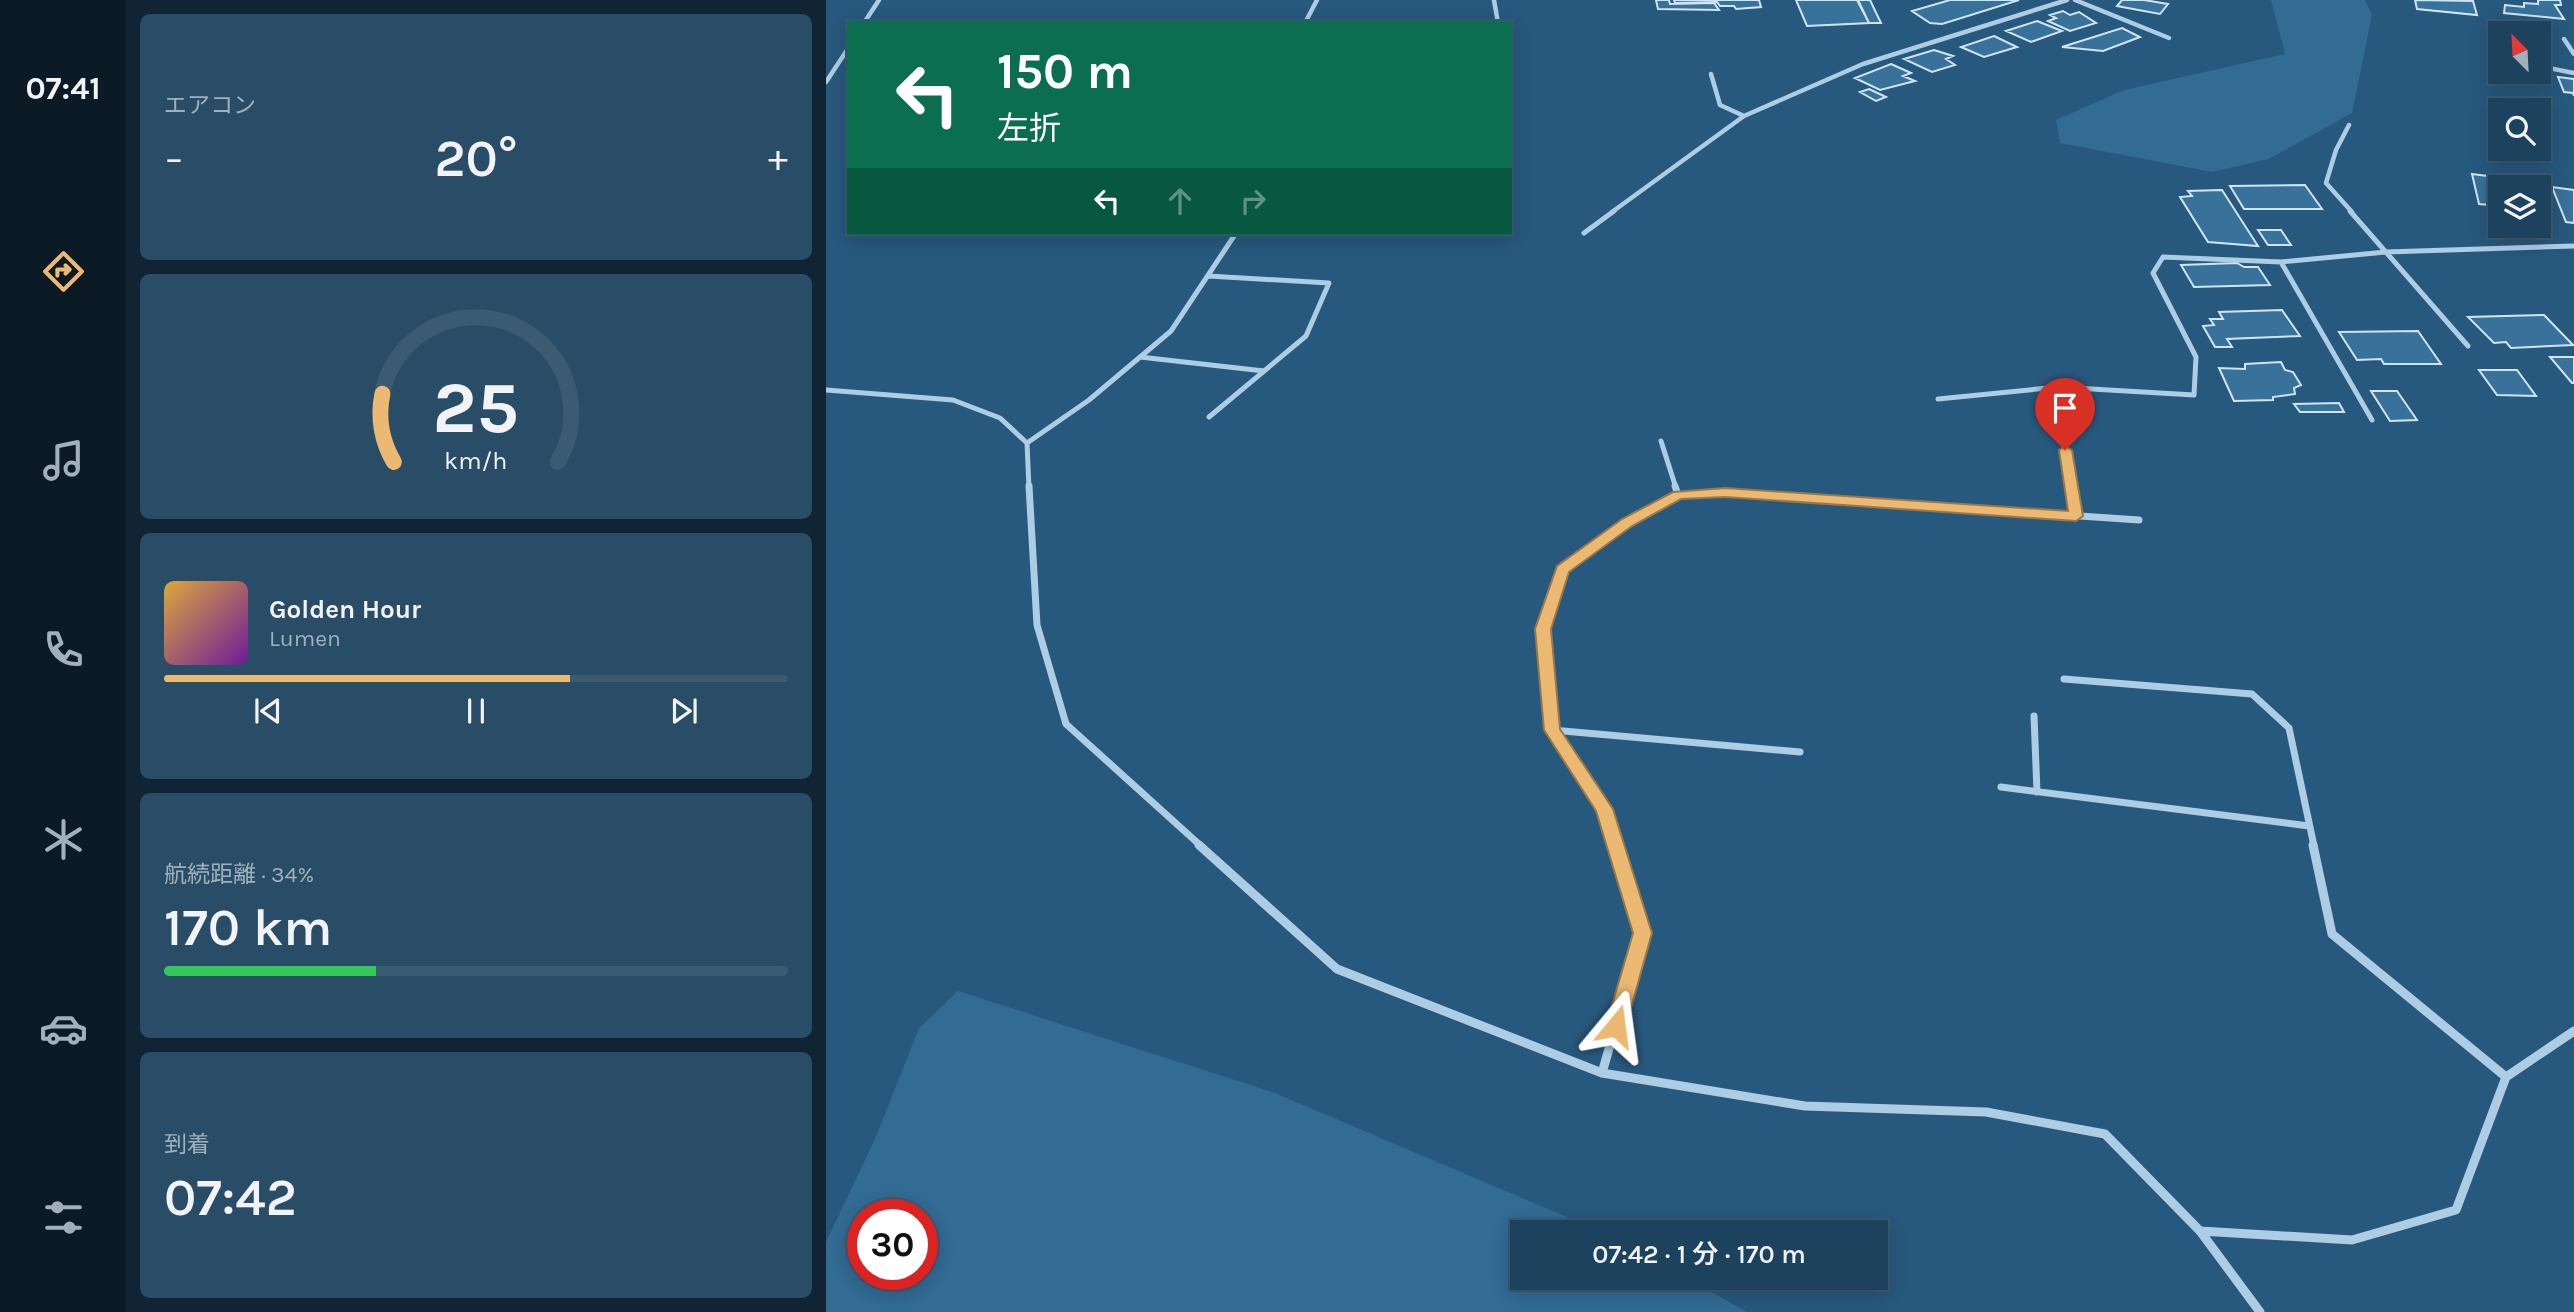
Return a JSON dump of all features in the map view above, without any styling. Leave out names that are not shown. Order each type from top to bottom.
[{"type":"street","points":[[865,21],[879,0]]},
{"type":"street","points":[[1306,21],[1317,0]]},
{"type":"street","points":[[1494,0],[1498,21]]},
{"type":"street","points":[[1584,233],[1744,116],[1863,64],[2067,0]]},
{"type":"street","points":[[2075,0],[2169,38]]},
{"type":"street","points":[[2564,39],[2574,54]]},
{"type":"street","points":[[826,82],[847,50]]},
{"type":"street","points":[[2552,69],[2574,73]]},
{"type":"street","points":[[1712,74],[1720,105],[1744,116]]},
{"type":"street","points":[[2349,125],[2336,150],[2326,183],[2468,346]]},
{"type":"street","points":[[1027,443],[1088,400],[1171,331],[1235,235]]},
{"type":"street","points":[[1938,398],[2058,387],[2194,395],[2196,357],[2153,273],[2162,257],[2281,261],[2386,252],[2574,246]]},
{"type":"street","points":[[2281,261],[2372,420]]},
{"type":"street","points":[[1208,276],[1329,283],[1306,336],[1209,418]]},
{"type":"street","points":[[1140,357],[1264,371]]},
{"type":"street","points":[[826,390],[953,400],[1000,418],[1027,443],[1037,625],[1066,724],[1337,969],[1602,1073],[1805,1106],[1986,1112],[2105,1134],[2200,1231],[2260,1312]]},
{"type":"street","points":[[1661,441],[1678,495]]},
{"type":"street","points":[[2065,450],[2076,516]]},
{"type":"street","points":[[1602,1073],[1642,933],[1604,809],[1552,730],[1543,629],[1563,570],[1627,523],[1678,495],[1725,492],[2139,520]]},
{"type":"street","points":[[2064,678],[2252,694],[2289,728],[2332,934],[2506,1077]]},
{"type":"street","points":[[2034,716],[2037,792]]},
{"type":"street","points":[[1552,730],[1800,752]]},
{"type":"street","points":[[2001,788],[2309,826]]},
{"type":"street","points":[[2200,1231],[2352,1240],[2456,1210],[2506,1077],[2574,1031]]},
{"type":"shaded area","points":[[2271,0],[2365,0],[2372,15],[2352,113],[2269,159],[2212,172],[2060,143],[2056,120],[2124,90],[2285,54]]},
{"type":"shaded area","points":[[958,991],[1275,1093],[1574,1220],[1510,1220],[1510,1290],[1708,1290],[1747,1312],[826,1312],[826,1242],[875,1139],[919,1028]]},
{"type":"building","points":[[1656,0],[1669,0],[1670,4],[1714,3],[1719,10],[1658,9]]},
{"type":"building","points":[[1674,0],[1759,0],[1761,7],[1736,9],[1734,6],[1720,6],[1717,2],[1675,3]]},
{"type":"building","points":[[1796,0],[1857,0],[1869,23],[1807,26]]},
{"type":"building","points":[[1858,0],[1870,0],[1881,23],[1869,23]]},
{"type":"building","points":[[1950,0],[2019,0],[1942,24],[1930,23],[1912,11]]},
{"type":"building","points":[[2122,0],[2168,4],[2160,14],[2117,6]]},
{"type":"building","points":[[2415,0],[2473,1],[2477,15],[2417,9]]},
{"type":"building","points":[[2538,0],[2560,0],[2561,5],[2555,5],[2564,19],[2504,13],[2505,5],[2524,7],[2524,3],[2538,4]]},
{"type":"building","points":[[2063,11],[2070,15],[2079,12],[2096,23],[2070,31],[2048,21],[2056,18],[2050,15]]},
{"type":"building","points":[[2037,21],[2062,31],[2031,42],[2006,31]]},
{"type":"building","points":[[2122,28],[2140,37],[2103,51],[2062,47]]},
{"type":"building","points":[[1994,36],[2017,47],[1984,57],[1961,47]]},
{"type":"building","points":[[1934,50],[1953,56],[1946,59],[1955,65],[1932,72],[1904,59]]},
{"type":"building","points":[[1891,64],[1911,73],[1903,76],[1915,81],[1880,90],[1855,78]]},
{"type":"building","points":[[2558,77],[2574,79],[2574,96],[2573,93],[2564,92]]},
{"type":"building","points":[[1869,89],[1886,97],[1876,101],[1860,92]]},
{"type":"building","points":[[2472,174],[2488,176],[2488,205],[2479,204]]},
{"type":"building","points":[[2305,185],[2322,209],[2244,209],[2230,186]]},
{"type":"building","points":[[2552,187],[2574,190],[2574,223],[2566,222]]},
{"type":"building","points":[[2222,190],[2258,246],[2208,242],[2180,197],[2192,196],[2188,191]]},
{"type":"building","points":[[2258,230],[2281,230],[2291,245],[2268,245]]},
{"type":"building","points":[[2237,263],[2244,267],[2258,267],[2270,285],[2194,287],[2181,265]]},
{"type":"building","points":[[2282,310],[2300,336],[2227,339],[2232,347],[2215,347],[2203,326],[2214,325],[2210,319],[2223,319],[2219,312]]},
{"type":"building","points":[[2544,315],[2573,345],[2511,348],[2506,342],[2494,343],[2468,317]]},
{"type":"building","points":[[2418,331],[2441,364],[2384,364],[2381,359],[2357,360],[2339,332]]},
{"type":"building","points":[[2550,357],[2574,357],[2574,383],[2572,383]]},
{"type":"building","points":[[2281,362],[2285,370],[2293,372],[2301,385],[2294,388],[2295,394],[2273,397],[2273,400],[2234,401],[2219,368],[2245,369],[2245,364]]},
{"type":"building","points":[[2479,370],[2517,370],[2536,396],[2497,395]]},
{"type":"building","points":[[2371,391],[2397,391],[2417,420],[2390,421]]},
{"type":"building","points":[[2339,403],[2344,412],[2300,412],[2294,404]]},
{"type":"route","points":[[1616,1026],[1642,933],[1604,809],[1552,730],[1543,629],[1563,570],[1627,523],[1678,495],[1725,492],[2076,516],[2065,450]]}]
